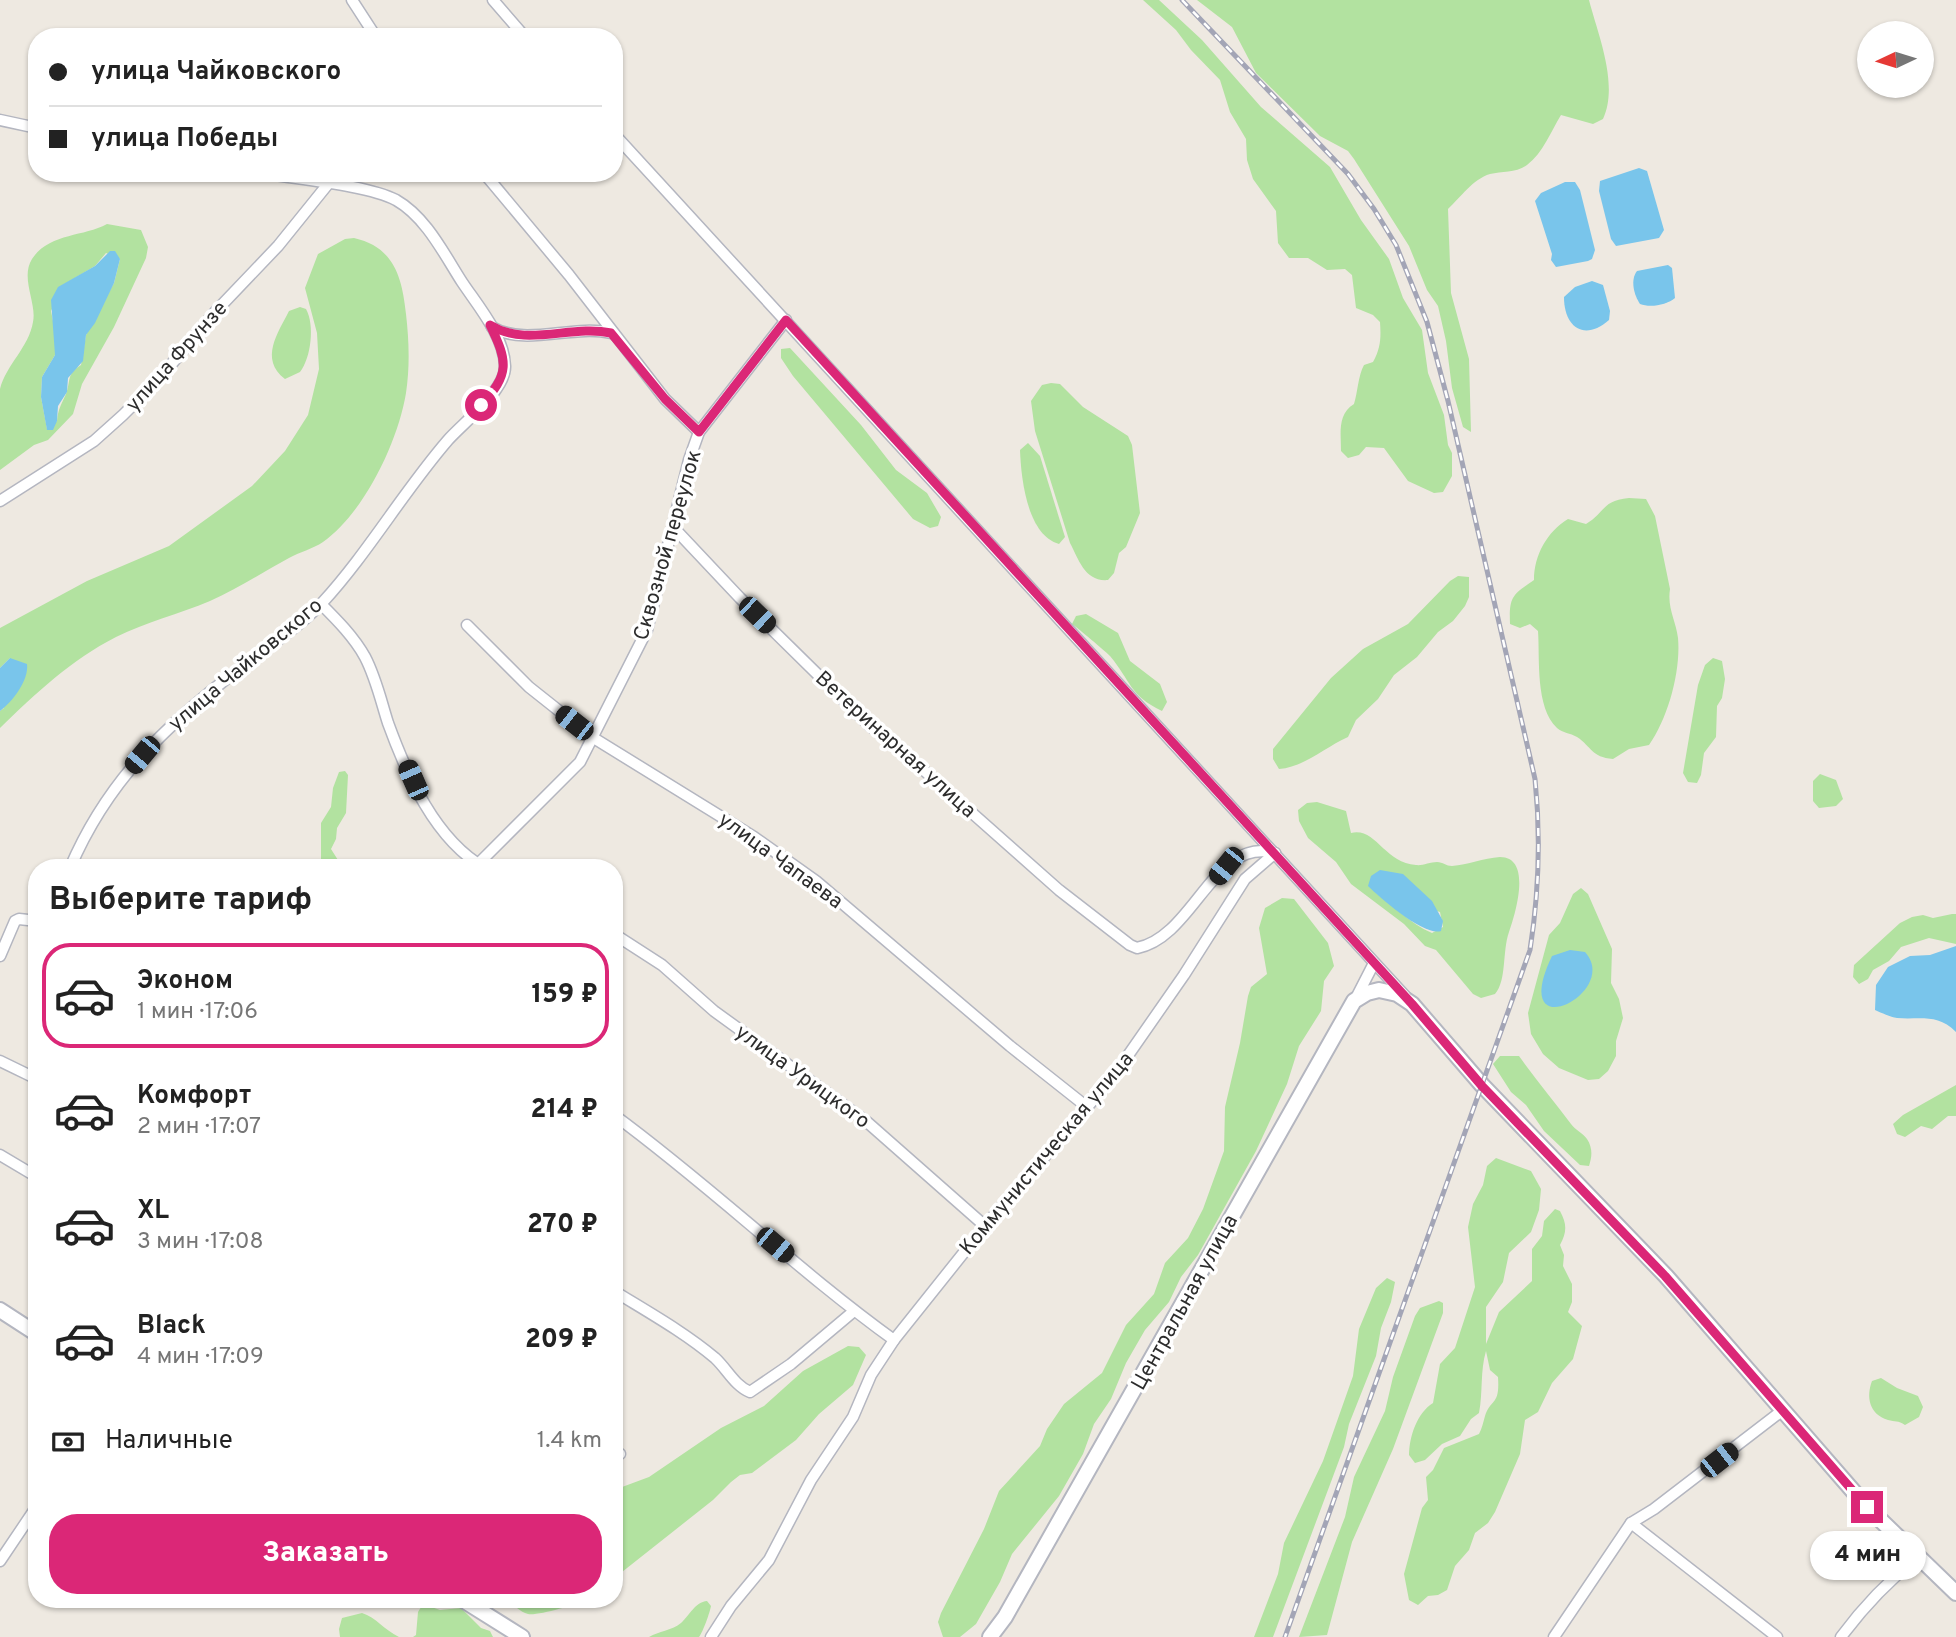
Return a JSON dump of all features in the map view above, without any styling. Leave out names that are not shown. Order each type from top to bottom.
[{"type":"street","points":[[352,0],[370,28]]},
{"type":"street","points":[[493,0],[517,28]]},
{"type":"street","points":[[0,120],[28,126]]},
{"type":"street","points":[[623,144],[1275,853],[1478,1081],[1665,1276],[1867,1507],[1956,1594]]},
{"type":"street","points":[[316,182],[382,194],[398,201],[429,231],[490,325],[503,333],[513,335],[587,329],[611,333]]},
{"type":"street","points":[[492,182],[665,399],[699,432]]},
{"type":"street","name":"улица Фрунзе","points":[[0,500],[94,441],[123,415],[278,246],[328,184]]},
{"type":"street","name":"Сквозной переулок","points":[[485,859],[580,762],[647,630],[689,460],[699,432],[786,320]]},
{"type":"street","name":"улица Чайковского","points":[[74,859],[97,813],[155,739],[321,604],[449,440],[491,394],[501,381],[505,368],[501,346],[490,325]]},
{"type":"street","name":"Ветеринарная улица","points":[[674,528],[740,598],[869,725],[1059,890],[1130,945],[1138,948],[1161,939],[1226,866],[1242,853],[1261,850],[1275,853]]},
{"type":"street","points":[[321,604],[354,639],[366,658],[388,723],[433,817],[447,836],[471,859]]},
{"type":"street","name":"улица Чапаева","points":[[467,625],[528,687],[592,737],[754,836],[816,881],[1010,1046],[1087,1107]]},
{"type":"street","name":"Коммунистическая улица","points":[[711,1637],[731,1606],[769,1560],[811,1480],[853,1417],[871,1375],[894,1340],[985,1226],[1087,1107],[1145,1032],[1245,879],[1275,853]]},
{"type":"street","points":[[0,956],[10,929],[19,919],[28,920]]},
{"type":"street","name":"улица Урицкого","points":[[623,940],[662,965],[714,1011],[867,1122],[985,1226]]},
{"type":"street","name":"Центральная улица","points":[[990,1637],[1005,1617],[1374,963]]},
{"type":"street","points":[[1354,1001],[1379,990],[1397,994],[1412,1004]]},
{"type":"street","points":[[0,1061],[28,1075]]},
{"type":"street","points":[[623,1122],[854,1311],[894,1340]]},
{"type":"street","points":[[0,1155],[28,1172]]},
{"type":"street","points":[[623,1296],[676,1328],[716,1359],[741,1388],[750,1392],[791,1364],[854,1311]]},
{"type":"street","points":[[0,1310],[28,1328]]},
{"type":"street","points":[[1554,1637],[1631,1524],[1783,1410]]},
{"type":"street","points":[[0,1560],[28,1519]]},
{"type":"street","points":[[1631,1524],[1777,1637]]},
{"type":"street","points":[[1841,1637],[1887,1582],[1918,1557]]},
{"type":"street","points":[[476,1608],[522,1637]]},
{"type":"green space","points":[[1143,0],[1159,0],[1202,40],[1261,107],[1330,167],[1361,220],[1389,259],[1403,298],[1422,330],[1428,373],[1444,415],[1448,445],[1452,453],[1452,476],[1443,492],[1434,493],[1408,481],[1384,448],[1366,447],[1359,455],[1348,458],[1341,451],[1342,419],[1354,404],[1364,365],[1373,362],[1378,352],[1380,322],[1373,315],[1356,308],[1352,275],[1345,269],[1327,270],[1308,258],[1289,258],[1278,243],[1276,211],[1253,179],[1247,160],[1246,139],[1230,112],[1220,80],[1176,30]]},
{"type":"green space","points":[[1197,0],[1589,0],[1608,75],[1609,91],[1603,119],[1593,124],[1561,115],[1542,148],[1527,165],[1484,176],[1472,184],[1448,209],[1451,293],[1469,359],[1471,432],[1463,427],[1452,388],[1438,306],[1427,290],[1409,246],[1354,159],[1348,151],[1320,136],[1256,73],[1232,27]]},
{"type":"green space","points":[[107,224],[141,230],[148,247],[146,258],[114,327],[82,384],[73,414],[48,440],[34,445],[0,470],[0,389],[27,340],[34,315],[28,282],[29,266],[32,259],[48,244]],"holes":[[[106,253],[120,259],[114,283],[86,335],[81,365],[71,375],[57,421],[47,429],[41,397],[42,377],[55,355],[55,331],[51,311],[63,285],[95,266]]]},
{"type":"green space","points":[[354,238],[378,248],[394,265],[402,288],[409,353],[406,393],[395,433],[377,475],[352,513],[323,542],[240,586],[210,601],[139,627],[100,646],[55,678],[0,728],[0,711],[4,708],[10,658],[0,668],[0,628],[87,581],[169,546],[252,486],[285,451],[308,415],[319,369],[317,333],[305,288],[318,254],[345,239]]},
{"type":"green space","points":[[300,307],[306,309],[309,316],[309,350],[300,372],[285,379],[273,363],[273,346],[289,311]]},
{"type":"green space","points":[[790,348],[861,425],[896,470],[927,493],[941,517],[938,526],[930,528],[913,519],[793,376],[781,358],[781,349]]},
{"type":"green space","points":[[1060,384],[1083,407],[1128,436],[1132,445],[1140,513],[1126,547],[1119,553],[1114,573],[1108,580],[1100,580],[1088,574],[1070,543],[1035,431],[1031,401],[1042,385]]},
{"type":"green space","points":[[1028,443],[1040,456],[1065,537],[1059,544],[1048,539],[1040,529],[1028,504],[1020,450]]},
{"type":"green space","points":[[1629,498],[1646,499],[1655,516],[1670,589],[1678,651],[1672,694],[1656,734],[1649,745],[1629,749],[1613,759],[1596,754],[1577,737],[1557,728],[1550,719],[1540,682],[1538,631],[1530,624],[1520,628],[1510,624],[1510,608],[1516,593],[1534,580],[1539,553],[1554,530],[1568,519],[1586,524],[1608,504]]},
{"type":"green space","points":[[1458,576],[1469,577],[1469,597],[1465,606],[1417,657],[1394,675],[1378,699],[1356,720],[1348,737],[1298,765],[1279,769],[1273,759],[1273,749],[1331,678],[1363,649],[1408,624]]},
{"type":"green space","points":[[1086,614],[1118,633],[1130,661],[1160,684],[1167,702],[1162,711],[1143,699],[1110,656],[1072,624],[1076,616]]},
{"type":"green space","points":[[1713,658],[1722,661],[1725,679],[1722,698],[1717,706],[1716,737],[1704,753],[1697,783],[1688,782],[1683,773],[1698,685],[1705,665]]},
{"type":"green space","points":[[345,771],[348,775],[346,813],[337,828],[331,849],[337,859],[321,859],[321,823],[331,807],[333,788],[339,772]]},
{"type":"green space","points":[[1820,774],[1836,780],[1843,799],[1836,806],[1819,808],[1813,801],[1813,781]]},
{"type":"green space","points":[[1317,802],[1346,811],[1351,833],[1367,835],[1405,863],[1418,865],[1437,862],[1452,866],[1500,857],[1510,860],[1516,866],[1519,876],[1517,901],[1507,940],[1503,974],[1495,994],[1481,998],[1473,994],[1436,950],[1425,946],[1404,924],[1351,884],[1336,862],[1308,838],[1299,821],[1298,810],[1307,803]],"holes":[[[1376,893],[1440,912],[1443,927],[1432,933],[1410,920]]]},
{"type":"green space","points":[[1581,888],[1588,894],[1612,949],[1611,983],[1619,999],[1623,1018],[1616,1041],[1616,1056],[1608,1071],[1599,1079],[1588,1080],[1559,1068],[1543,1054],[1531,1034],[1528,1013],[1549,935],[1560,923],[1573,894]]},
{"type":"green space","points":[[1282,898],[1294,899],[1328,943],[1334,966],[1324,981],[1321,1011],[1299,1046],[1287,1084],[1256,1151],[1198,1255],[1181,1277],[1169,1302],[1145,1330],[1126,1363],[1111,1399],[1094,1424],[1083,1454],[1059,1496],[1012,1554],[1000,1582],[976,1624],[960,1637],[943,1637],[938,1622],[941,1613],[984,1529],[999,1491],[1040,1446],[1047,1429],[1064,1404],[1102,1373],[1126,1325],[1154,1294],[1165,1263],[1188,1238],[1203,1209],[1224,1151],[1225,1107],[1248,996],[1251,987],[1267,974],[1259,928],[1265,908]]},
{"type":"green space","points":[[1956,914],[1956,944],[1929,938],[1901,947],[1889,961],[1873,970],[1868,979],[1859,984],[1853,977],[1854,965],[1900,923],[1923,915],[1933,918]]},
{"type":"green space","points":[[1500,1056],[1519,1056],[1573,1126],[1585,1137],[1591,1149],[1589,1166],[1580,1165],[1544,1131],[1526,1105],[1511,1092],[1493,1064]]},
{"type":"green space","points":[[1956,1085],[1956,1116],[1948,1116],[1932,1129],[1921,1126],[1905,1137],[1897,1134],[1893,1124],[1903,1115]]},
{"type":"green space","points":[[1496,1158],[1531,1171],[1541,1189],[1539,1210],[1531,1232],[1509,1253],[1503,1282],[1486,1307],[1486,1344],[1499,1312],[1532,1281],[1532,1249],[1542,1236],[1544,1221],[1555,1209],[1560,1211],[1565,1224],[1560,1245],[1564,1255],[1563,1266],[1572,1284],[1572,1302],[1568,1312],[1582,1326],[1573,1359],[1552,1383],[1538,1412],[1525,1420],[1520,1454],[1495,1512],[1488,1523],[1475,1533],[1469,1550],[1455,1566],[1447,1590],[1428,1596],[1418,1605],[1409,1600],[1404,1574],[1422,1508],[1428,1500],[1426,1477],[1433,1470],[1444,1448],[1479,1434],[1487,1410],[1498,1393],[1498,1377],[1490,1370],[1486,1351],[1479,1413],[1471,1419],[1460,1436],[1442,1444],[1425,1460],[1415,1463],[1409,1455],[1412,1433],[1422,1413],[1433,1403],[1440,1364],[1455,1348],[1475,1287],[1468,1227],[1487,1166]]},
{"type":"green space","points":[[1387,1278],[1395,1282],[1391,1302],[1381,1328],[1376,1356],[1349,1424],[1344,1447],[1273,1637],[1254,1637],[1278,1574],[1284,1543],[1323,1461],[1353,1376],[1359,1329],[1376,1288]]},
{"type":"green space","points":[[1439,1301],[1443,1303],[1443,1313],[1393,1449],[1352,1542],[1327,1635],[1299,1637],[1345,1517],[1354,1477],[1385,1411],[1393,1377],[1415,1316],[1420,1308]]},
{"type":"green space","points":[[848,1346],[859,1347],[866,1355],[853,1385],[819,1414],[796,1440],[752,1473],[740,1475],[713,1500],[623,1571],[623,1487],[649,1477],[721,1428],[764,1406],[803,1371]]},
{"type":"green space","points":[[1881,1378],[1918,1396],[1923,1407],[1919,1417],[1905,1425],[1877,1414],[1869,1399],[1869,1393],[1872,1381]]},
{"type":"green space","points":[[707,1601],[711,1606],[699,1637],[649,1637],[677,1626],[696,1606]]},
{"type":"green space","points":[[420,1608],[461,1608],[481,1628],[490,1631],[493,1637],[413,1637],[416,1635]]},
{"type":"green space","points":[[517,1608],[563,1608],[533,1614]]},
{"type":"green space","points":[[362,1613],[399,1637],[340,1637],[342,1618]]},
{"type":"water","points":[[1639,168],[1647,171],[1664,230],[1659,238],[1616,246],[1611,239],[1599,191],[1600,181]]},
{"type":"water","points":[[1565,182],[1575,182],[1580,190],[1595,250],[1592,259],[1588,261],[1556,267],[1551,260],[1552,254],[1535,201],[1541,193]]},
{"type":"water","points":[[110,251],[115,251],[120,259],[114,283],[95,323],[86,335],[83,361],[68,378],[67,392],[58,406],[53,430],[47,430],[41,397],[42,377],[55,355],[51,300],[58,287],[95,266]]},
{"type":"water","points":[[1668,265],[1672,268],[1675,298],[1658,305],[1640,304],[1634,288],[1637,271]]},
{"type":"water","points":[[1592,281],[1603,285],[1610,311],[1609,320],[1600,327],[1584,330],[1572,323],[1565,308],[1564,297],[1575,287]]},
{"type":"water","points":[[10,658],[27,664],[27,670],[19,690],[0,711],[0,668]]},
{"type":"water","points":[[1380,870],[1403,874],[1432,901],[1443,921],[1441,931],[1414,923],[1368,886],[1371,876]]},
{"type":"water","points":[[1956,946],[1956,1032],[1935,1020],[1897,1018],[1875,1010],[1876,985],[1888,967],[1910,956],[1930,955]]},
{"type":"water","points":[[1570,950],[1585,952],[1592,968],[1589,983],[1579,996],[1566,1005],[1552,1007],[1543,1001],[1542,984],[1552,956]]},
{"type":"railway","points":[[1182,0],[1348,174],[1396,245],[1427,322],[1448,401],[1535,779],[1537,801],[1538,864],[1530,950],[1285,1637]]},
{"type":"route","points":[[481,405],[501,381],[505,368],[501,346],[490,325],[503,333],[525,336],[599,330],[611,333],[665,399],[699,432],[786,320],[1275,853],[1478,1081],[1740,1358],[1867,1507]]}]
